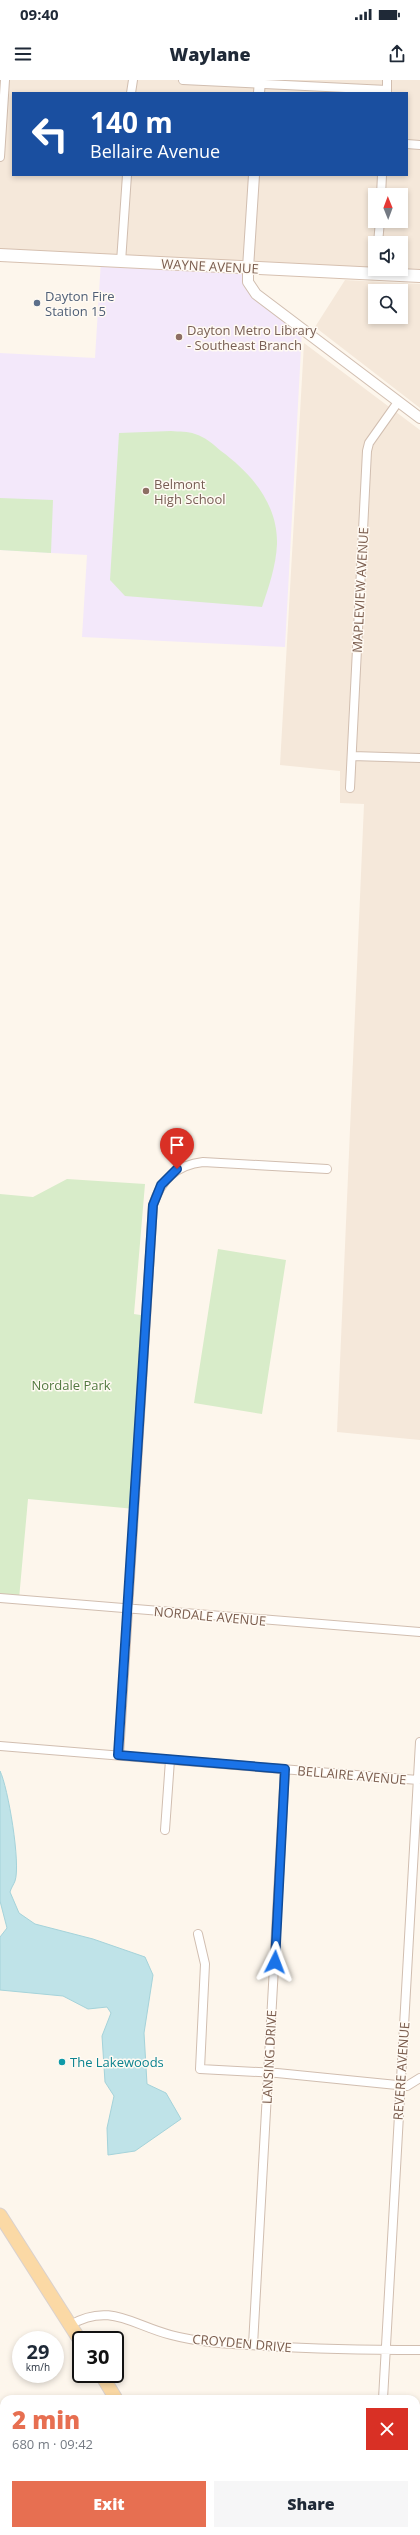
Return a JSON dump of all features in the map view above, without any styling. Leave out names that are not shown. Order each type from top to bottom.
[{"type":"main road","name":"WAYNE AVENUE","points":[[0,255],[248,268],[368,271]]},
{"type":"main road","name":"WAYNE AVENUE","points":[[408,275],[420,276]]},
{"type":"main road","points":[[0,2215],[73,2331]]},
{"type":"main road","points":[[106,2383],[114,2395]]},
{"type":"street","points":[[0,157],[5,80]]},
{"type":"street","points":[[132,80],[132,92]]},
{"type":"street","points":[[183,80],[259,86],[387,91],[387,80]]},
{"type":"street","points":[[408,144],[420,145]]},
{"type":"street","points":[[121,262],[127,176]]},
{"type":"street","points":[[254,176],[248,282],[256,294],[420,418]]},
{"type":"street","points":[[381,188],[382,176]]},
{"type":"street","name":"MAPLEVIEW AVENUE","points":[[350,788],[367,451],[369,443],[398,402]]},
{"type":"street","points":[[352,756],[420,758]]},
{"type":"street","points":[[118,1755],[153,1205],[156,1195],[168,1177],[189,1163],[203,1162],[327,1169]]},
{"type":"street","name":"NORDALE AVENUE","points":[[0,1598],[420,1632]]},
{"type":"street","name":"REVERE AVENUE","points":[[383,2395],[400,2085],[418,1830],[420,1742]]},
{"type":"street","name":"BELLAIRE AVENUE","points":[[0,1746],[418,1780]]},
{"type":"street","points":[[165,1830],[170,1760]]},
{"type":"street","name":"LANSING DRIVE","points":[[253,2345],[285,1769]]},
{"type":"street","points":[[198,1934],[205,1964],[200,2069],[269,2072],[407,2086],[420,2078]]},
{"type":"street","name":"CROYDEN DRIVE","points":[[70,2326],[85,2317],[106,2314],[171,2335],[253,2345],[420,2350]]},
{"type":"shaded area","points":[[0,80],[420,80],[420,277],[402,276],[408,276],[408,236],[368,236],[368,274],[0,254]]},
{"type":"shaded area","name":"Belmont High School","points":[[101,260],[248,268],[248,282],[302,330],[285,647],[82,637],[87,555],[0,550],[0,353],[95,358]]},
{"type":"shaded area","points":[[345,280],[420,284],[420,408],[315,327]]},
{"type":"shaded area","points":[[304,343],[420,430],[420,1440],[337,1432],[364,804],[340,803],[340,771],[280,765]]},
{"type":"green space","points":[[171,431],[192,433],[212,443],[243,469],[261,491],[268,503],[276,529],[277,544],[274,568],[262,607],[125,596],[110,580],[119,433]]},
{"type":"green space","points":[[0,498],[53,500],[51,553],[0,550]]},
{"type":"green space","name":"Nordale Park","points":[[67,1179],[145,1184],[134,1314],[147,1316],[135,1509],[28,1499],[19,1599],[0,1598],[0,1194],[33,1197]]},
{"type":"green space","points":[[218,1249],[286,1260],[262,1414],[194,1403]]},
{"type":"water","points":[[0,1771],[7,1793],[15,1843],[16,1872],[15,1881],[10,1892],[19,1913],[35,1924],[93,1939],[145,1957],[153,1975],[144,2033],[147,2084],[166,2093],[181,2119],[135,2151],[108,2155],[107,2128],[114,2096],[105,2082],[102,2036],[111,2013],[107,2007],[88,2009],[63,1996],[0,1990],[0,1937],[7,1928],[0,1901]]},
{"type":"place","name":"Dayton Fire Station 15","points":[[37,303]]},
{"type":"place","name":"Dayton Metro Library - Southeast Branch","points":[[179,337]]},
{"type":"place","name":"Belmont High School","points":[[146,491]]},
{"type":"place","name":"The Lakewoods","points":[[62,2062]]},
{"type":"route","points":[[177,1169],[161,1185],[153,1205],[135,1509],[118,1755],[285,1769],[275,1962]]}]
